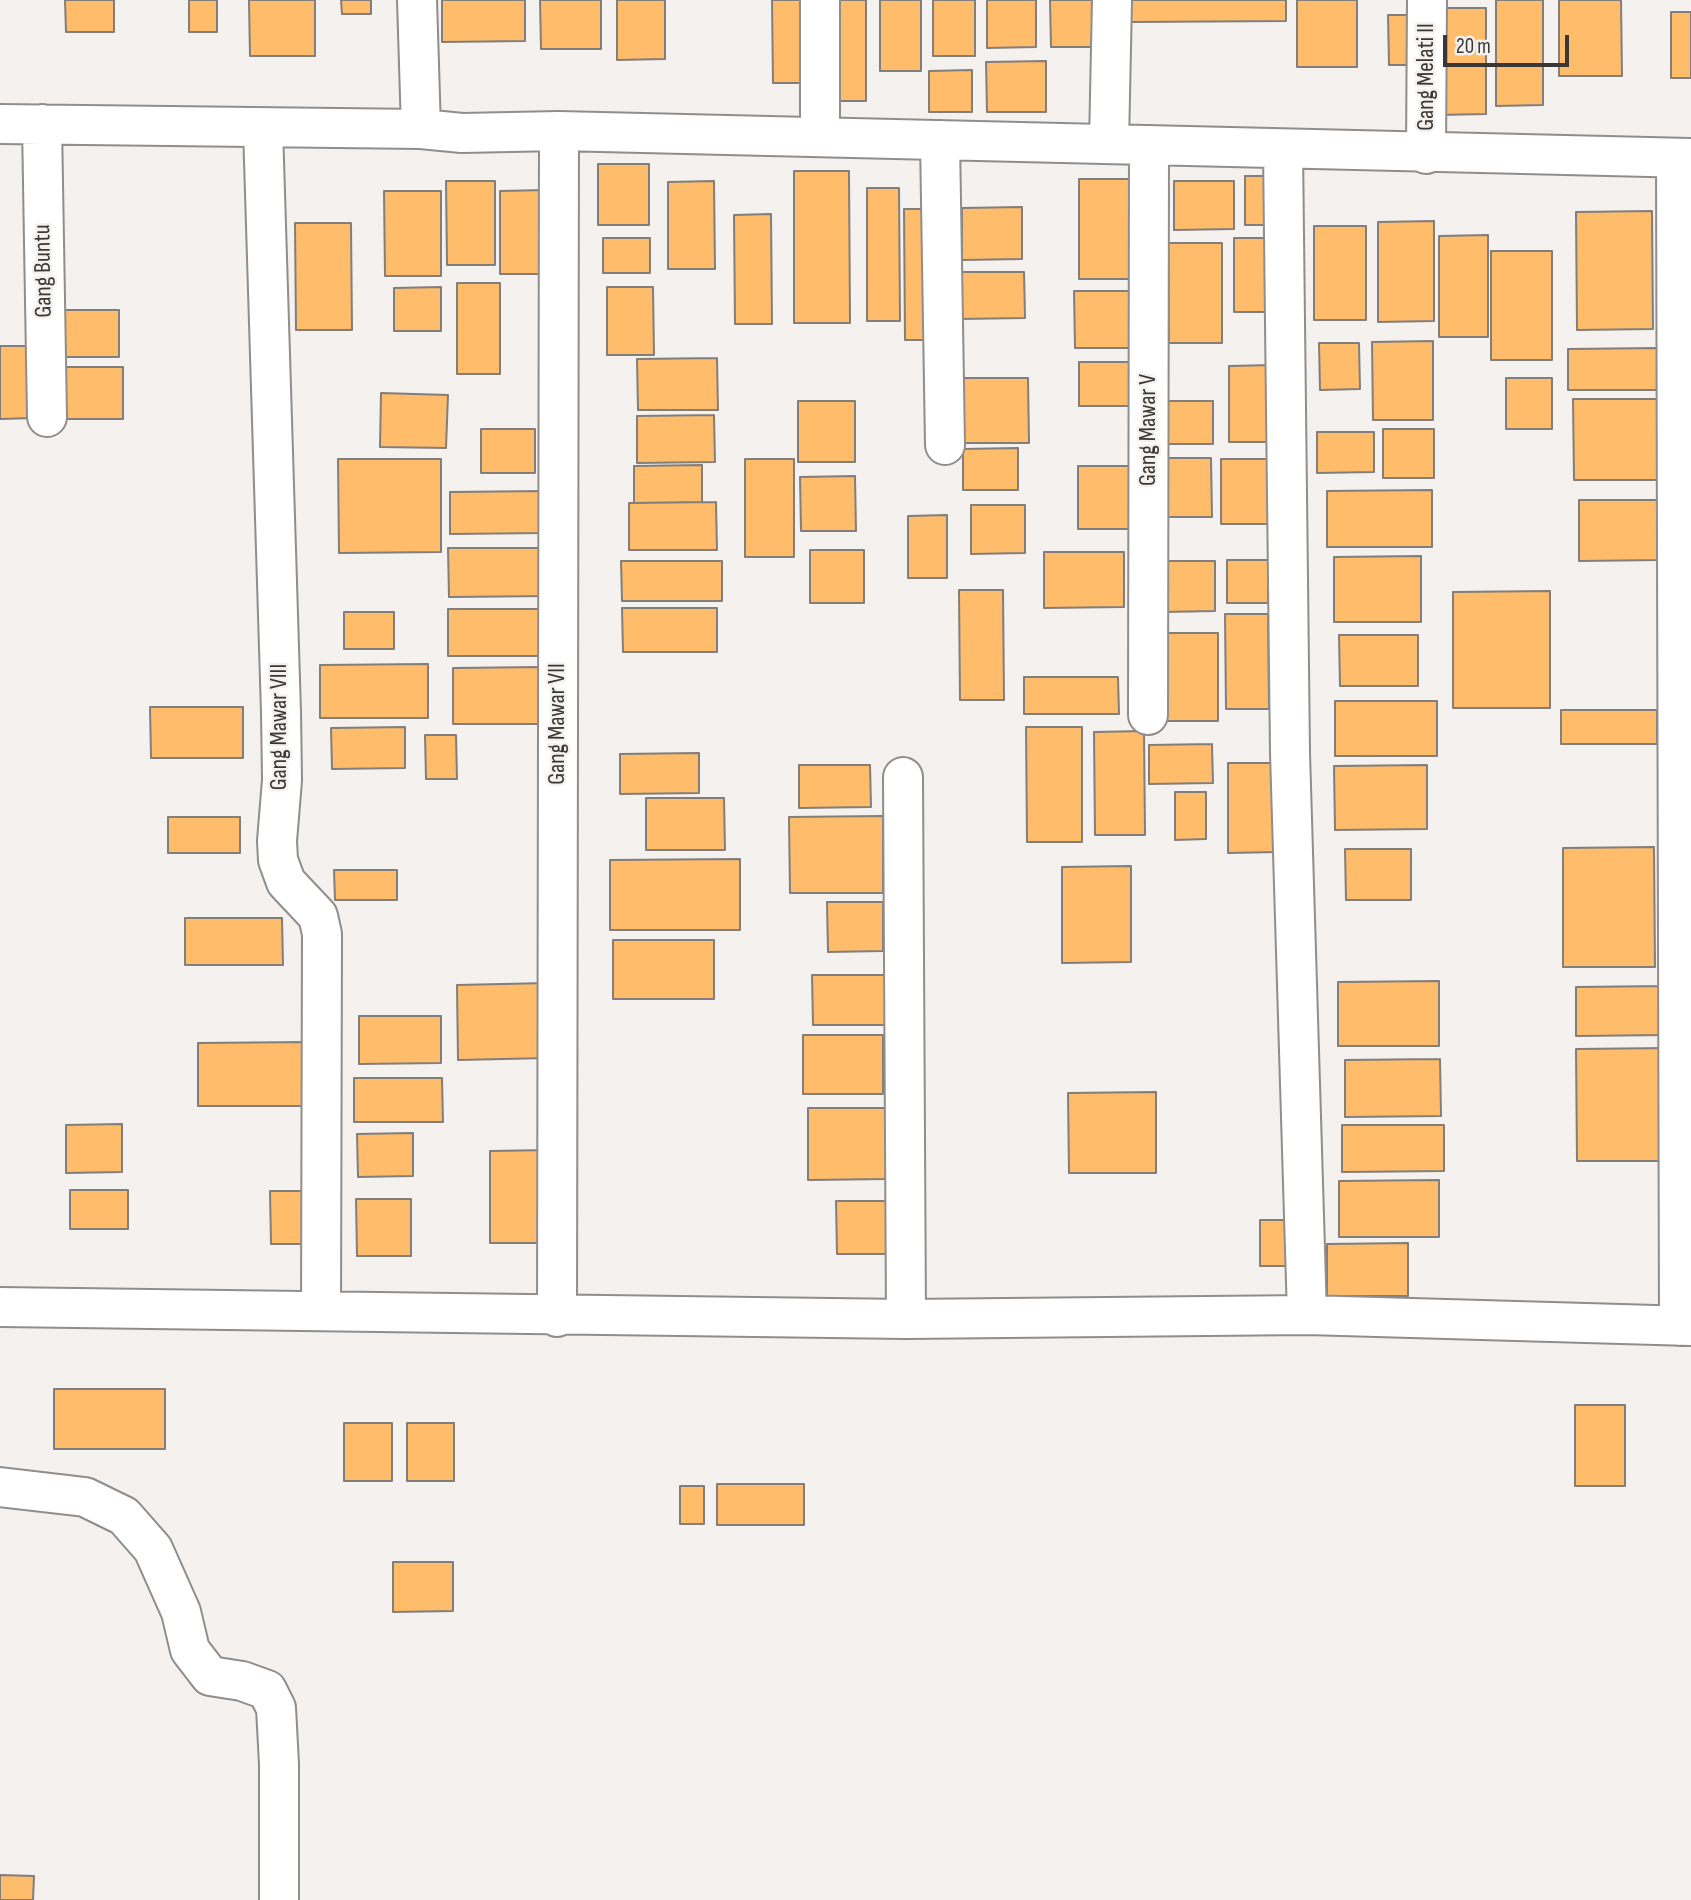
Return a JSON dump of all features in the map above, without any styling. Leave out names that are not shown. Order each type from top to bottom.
[{"type":"street","points":[[417,0],[421,129]]},
{"type":"street","points":[[820,0],[820,137]]},
{"type":"street","points":[[1110,144],[1112,0]]},
{"type":"street","name":"Gang Melati II","points":[[1426,153],[1427,0]]},
{"type":"street","points":[[0,124],[421,129],[462,132],[558,131],[1683,158],[1685,1326],[1307,1315],[906,1319],[557,1317],[321,1310],[0,1307]]},
{"type":"street","name":"Gang Buntu","points":[[42,124],[47,417]]},
{"type":"street","name":"Gang Mawar VIII","points":[[263,128],[281,712],[282,780],[277,841],[278,860],[286,882],[318,916],[322,934],[321,1310]]},
{"type":"street","name":"Gang Mawar VII","points":[[557,1317],[558,131]]},
{"type":"street","points":[[940,139],[944,446]]},
{"type":"street","name":"Gang Mawar V","points":[[1148,715],[1149,145]]},
{"type":"street","points":[[1283,149],[1290,753],[1307,1315]]},
{"type":"street","points":[[903,777],[906,1319]]},
{"type":"street","points":[[0,1487],[85,1497],[124,1516],[153,1549],[181,1612],[190,1650],[210,1676],[242,1681],[267,1690],[276,1708],[279,1764],[278,1900]]},
{"type":"building","points":[[65,0],[114,0],[114,32],[66,32]]},
{"type":"building","points":[[189,0],[217,0],[217,32],[189,32]]},
{"type":"building","points":[[249,0],[315,0],[315,56],[250,56]]},
{"type":"building","points":[[341,0],[371,0],[371,14],[342,14]]},
{"type":"building","points":[[442,0],[525,0],[525,41],[442,42]]},
{"type":"building","points":[[540,0],[601,0],[601,49],[541,49]]},
{"type":"building","points":[[617,0],[665,0],[665,59],[617,60]]},
{"type":"building","points":[[772,0],[813,0],[813,83],[773,83]]},
{"type":"building","points":[[825,0],[866,0],[866,101],[826,101]]},
{"type":"building","points":[[880,0],[921,0],[921,71],[880,71]]},
{"type":"building","points":[[933,0],[975,0],[975,56],[933,56]]},
{"type":"building","points":[[987,0],[1036,0],[1036,47],[987,48]]},
{"type":"building","points":[[1050,0],[1099,0],[1099,47],[1051,47]]},
{"type":"building","points":[[1131,0],[1286,0],[1286,21],[1131,22]]},
{"type":"building","points":[[1297,0],[1357,0],[1357,67],[1297,67]]},
{"type":"building","points":[[1496,0],[1543,0],[1543,105],[1496,106]]},
{"type":"building","points":[[1559,0],[1621,0],[1622,76],[1559,76]]},
{"type":"building","points":[[1437,8],[1486,8],[1486,114],[1437,115]]},
{"type":"building","points":[[1671,12],[1691,12],[1691,78],[1671,78]]},
{"type":"building","points":[[1388,15],[1416,15],[1416,65],[1389,65]]},
{"type":"building","points":[[1046,61],[1046,112],[987,112],[986,62]]},
{"type":"building","points":[[972,70],[972,112],[929,112],[929,71]]},
{"type":"building","points":[[598,164],[649,164],[649,225],[598,225]]},
{"type":"building","points":[[794,171],[849,171],[850,323],[794,323]]},
{"type":"building","points":[[1245,176],[1273,176],[1273,225],[1245,225]]},
{"type":"building","points":[[1079,179],[1134,179],[1134,279],[1079,279]]},
{"type":"building","points":[[446,181],[495,181],[495,265],[447,265]]},
{"type":"building","points":[[714,181],[715,269],[668,269],[668,182]]},
{"type":"building","points":[[1174,181],[1234,181],[1234,229],[1174,230]]},
{"type":"building","points":[[867,188],[899,188],[900,321],[867,321]]},
{"type":"building","points":[[546,190],[546,274],[500,274],[500,191]]},
{"type":"building","points":[[384,191],[441,191],[441,276],[385,276]]},
{"type":"building","points":[[1022,207],[1022,259],[962,260],[962,208]]},
{"type":"building","points":[[904,209],[934,209],[935,340],[905,340]]},
{"type":"building","points":[[1652,211],[1653,329],[1577,330],[1576,212]]},
{"type":"building","points":[[771,214],[772,324],[735,324],[734,215]]},
{"type":"building","points":[[1434,221],[1434,321],[1378,322],[1378,222]]},
{"type":"building","points":[[295,223],[351,223],[352,330],[296,330]]},
{"type":"building","points":[[1314,226],[1366,226],[1366,320],[1314,320]]},
{"type":"building","points":[[1488,235],[1488,337],[1439,337],[1439,236]]},
{"type":"building","points":[[603,238],[650,238],[650,273],[603,273]]},
{"type":"building","points":[[1234,238],[1274,238],[1274,312],[1234,312]]},
{"type":"building","points":[[1168,243],[1222,243],[1222,343],[1169,343]]},
{"type":"building","points":[[1491,251],[1552,251],[1552,360],[1491,360]]},
{"type":"building","points":[[958,272],[1024,272],[1025,318],[959,319]]},
{"type":"building","points":[[457,283],[500,283],[500,374],[457,374]]},
{"type":"building","points":[[441,287],[441,331],[394,331],[394,288]]},
{"type":"building","points":[[607,287],[653,287],[654,355],[607,355]]},
{"type":"building","points":[[1074,291],[1129,291],[1129,348],[1075,348]]},
{"type":"building","points":[[64,310],[119,310],[119,357],[64,357]]},
{"type":"building","points":[[1433,341],[1433,420],[1373,420],[1372,342]]},
{"type":"building","points":[[1319,343],[1359,343],[1360,389],[1320,390]]},
{"type":"building","points":[[0,346],[34,346],[34,418],[0,419]]},
{"type":"building","points":[[1658,348],[1658,390],[1568,390],[1568,349]]},
{"type":"building","points":[[717,358],[718,410],[638,410],[637,359]]},
{"type":"building","points":[[1079,362],[1131,362],[1131,406],[1079,406]]},
{"type":"building","points":[[1274,365],[1274,442],[1229,442],[1229,366]]},
{"type":"building","points":[[64,367],[123,367],[123,419],[64,419]]},
{"type":"building","points":[[964,378],[1028,378],[1029,443],[964,443]]},
{"type":"building","points":[[1506,378],[1552,378],[1552,429],[1506,429]]},
{"type":"building","points":[[381,393],[448,395],[446,448],[380,447]]},
{"type":"building","points":[[1573,399],[1660,399],[1661,480],[1574,480]]},
{"type":"building","points":[[798,401],[855,401],[855,462],[798,462]]},
{"type":"building","points":[[1163,401],[1213,401],[1213,444],[1163,444]]},
{"type":"building","points":[[714,415],[715,462],[637,463],[637,416]]},
{"type":"building","points":[[481,429],[535,429],[535,473],[481,473]]},
{"type":"building","points":[[1383,429],[1434,429],[1434,478],[1383,478]]},
{"type":"building","points":[[1317,432],[1374,432],[1374,472],[1317,473]]},
{"type":"building","points":[[1018,448],[1018,490],[963,490],[963,449]]},
{"type":"building","points":[[1168,458],[1211,458],[1212,517],[1168,517]]},
{"type":"building","points":[[338,459],[441,459],[441,552],[339,553]]},
{"type":"building","points":[[745,459],[794,459],[794,557],[745,557]]},
{"type":"building","points":[[1221,459],[1274,459],[1275,524],[1221,524]]},
{"type":"building","points":[[702,465],[702,502],[634,503],[634,466]]},
{"type":"building","points":[[1078,466],[1129,466],[1130,529],[1078,529]]},
{"type":"building","points":[[855,476],[856,531],[801,531],[800,477]]},
{"type":"building","points":[[1432,490],[1432,547],[1327,547],[1327,491]]},
{"type":"building","points":[[546,491],[546,533],[450,534],[450,492]]},
{"type":"building","points":[[1579,500],[1659,500],[1659,560],[1579,561]]},
{"type":"building","points":[[716,502],[717,550],[629,550],[629,503]]},
{"type":"building","points":[[971,505],[1025,505],[1025,553],[971,554]]},
{"type":"building","points":[[947,515],[947,578],[908,578],[908,516]]},
{"type":"building","points":[[448,548],[550,548],[550,596],[449,597]]},
{"type":"building","points":[[810,550],[864,550],[864,603],[810,603]]},
{"type":"building","points":[[1044,552],[1124,552],[1124,607],[1044,608]]},
{"type":"building","points":[[1421,556],[1421,622],[1334,622],[1334,557]]},
{"type":"building","points":[[1227,560],[1268,560],[1268,603],[1227,603]]},
{"type":"building","points":[[621,561],[722,561],[722,601],[622,601]]},
{"type":"building","points":[[1162,561],[1215,561],[1215,611],[1163,612]]},
{"type":"building","points":[[959,590],[1003,590],[1004,700],[960,700]]},
{"type":"building","points":[[1550,591],[1550,708],[1453,708],[1453,592]]},
{"type":"building","points":[[622,608],[717,608],[717,652],[623,652]]},
{"type":"building","points":[[448,609],[545,609],[545,656],[448,656]]},
{"type":"building","points":[[344,612],[394,612],[394,649],[344,649]]},
{"type":"building","points":[[1225,614],[1268,614],[1269,709],[1226,709]]},
{"type":"building","points":[[1156,633],[1218,633],[1218,721],[1157,721]]},
{"type":"building","points":[[1339,635],[1418,635],[1418,686],[1340,686]]},
{"type":"building","points":[[428,664],[428,718],[320,718],[320,665]]},
{"type":"building","points":[[540,667],[540,724],[453,724],[453,668]]},
{"type":"building","points":[[1024,677],[1118,677],[1119,714],[1024,714]]},
{"type":"building","points":[[1335,701],[1437,701],[1437,756],[1335,756]]},
{"type":"building","points":[[150,707],[243,707],[243,758],[151,758]]},
{"type":"building","points":[[1561,710],[1657,710],[1657,744],[1561,744]]},
{"type":"building","points":[[405,727],[405,768],[332,769],[331,728]]},
{"type":"building","points":[[1026,727],[1082,727],[1082,842],[1027,842]]},
{"type":"building","points":[[1144,731],[1145,835],[1095,835],[1094,732]]},
{"type":"building","points":[[425,735],[456,735],[457,779],[426,779]]},
{"type":"building","points":[[1212,744],[1213,783],[1149,784],[1149,745]]},
{"type":"building","points":[[699,753],[699,793],[620,794],[620,754]]},
{"type":"building","points":[[1228,763],[1277,763],[1278,852],[1228,853]]},
{"type":"building","points":[[799,765],[870,765],[871,807],[799,808]]},
{"type":"building","points":[[1427,765],[1427,829],[1335,830],[1334,766]]},
{"type":"building","points":[[1175,792],[1206,792],[1206,839],[1175,840]]},
{"type":"building","points":[[646,798],[724,798],[725,850],[646,850]]},
{"type":"building","points":[[883,816],[883,893],[790,893],[789,817]]},
{"type":"building","points":[[168,817],[240,817],[240,853],[168,853]]},
{"type":"building","points":[[1654,847],[1655,967],[1563,967],[1563,848]]},
{"type":"building","points":[[1345,849],[1411,849],[1411,900],[1346,900]]},
{"type":"building","points":[[740,859],[740,930],[610,930],[610,860]]},
{"type":"building","points":[[1131,866],[1131,962],[1062,963],[1062,867]]},
{"type":"building","points":[[334,870],[397,870],[397,900],[335,900]]},
{"type":"building","points":[[827,902],[883,902],[883,951],[828,952]]},
{"type":"building","points":[[185,918],[282,918],[283,965],[185,965]]},
{"type":"building","points":[[613,940],[714,940],[714,999],[613,999]]},
{"type":"building","points":[[812,975],[888,975],[888,1025],[813,1025]]},
{"type":"building","points":[[1439,981],[1439,1046],[1338,1046],[1338,982]]},
{"type":"building","points":[[548,983],[549,1058],[458,1060],[457,985]]},
{"type":"building","points":[[1666,986],[1667,1035],[1576,1036],[1576,987]]},
{"type":"building","points":[[359,1016],[441,1016],[441,1063],[359,1064]]},
{"type":"building","points":[[803,1035],[883,1035],[883,1094],[803,1094]]},
{"type":"building","points":[[309,1042],[309,1106],[198,1106],[198,1043]]},
{"type":"building","points":[[1668,1048],[1669,1161],[1577,1161],[1576,1049]]},
{"type":"building","points":[[1440,1059],[1441,1116],[1345,1117],[1345,1060]]},
{"type":"building","points":[[354,1078],[442,1078],[443,1122],[354,1122]]},
{"type":"building","points":[[1156,1092],[1156,1173],[1069,1173],[1068,1093]]},
{"type":"building","points":[[808,1108],[886,1108],[887,1179],[808,1180]]},
{"type":"building","points":[[122,1124],[122,1172],[66,1173],[66,1125]]},
{"type":"building","points":[[1342,1125],[1444,1125],[1444,1171],[1342,1172]]},
{"type":"building","points":[[413,1133],[413,1176],[358,1177],[357,1134]]},
{"type":"building","points":[[550,1150],[550,1243],[490,1243],[490,1151]]},
{"type":"building","points":[[1439,1180],[1439,1237],[1339,1237],[1339,1181]]},
{"type":"building","points":[[70,1190],[128,1190],[128,1229],[70,1229]]},
{"type":"building","points":[[270,1191],[308,1191],[309,1244],[271,1244]]},
{"type":"building","points":[[356,1199],[411,1199],[411,1256],[357,1256]]},
{"type":"building","points":[[836,1201],[888,1201],[888,1254],[837,1254]]},
{"type":"building","points":[[1260,1220],[1300,1220],[1301,1266],[1260,1266]]},
{"type":"building","points":[[1408,1243],[1408,1296],[1327,1296],[1327,1244]]},
{"type":"building","points":[[54,1389],[165,1389],[165,1449],[54,1449]]},
{"type":"building","points":[[1575,1405],[1625,1405],[1625,1486],[1575,1486]]},
{"type":"building","points":[[344,1423],[392,1423],[392,1481],[344,1481]]},
{"type":"building","points":[[407,1423],[454,1423],[454,1481],[407,1481]]},
{"type":"building","points":[[717,1484],[804,1484],[804,1525],[717,1525]]},
{"type":"building","points":[[680,1486],[704,1486],[704,1524],[680,1524]]},
{"type":"building","points":[[393,1562],[453,1562],[453,1611],[393,1612]]},
{"type":"building","points":[[0,1875],[34,1876],[33,1900],[0,1900]]}]
